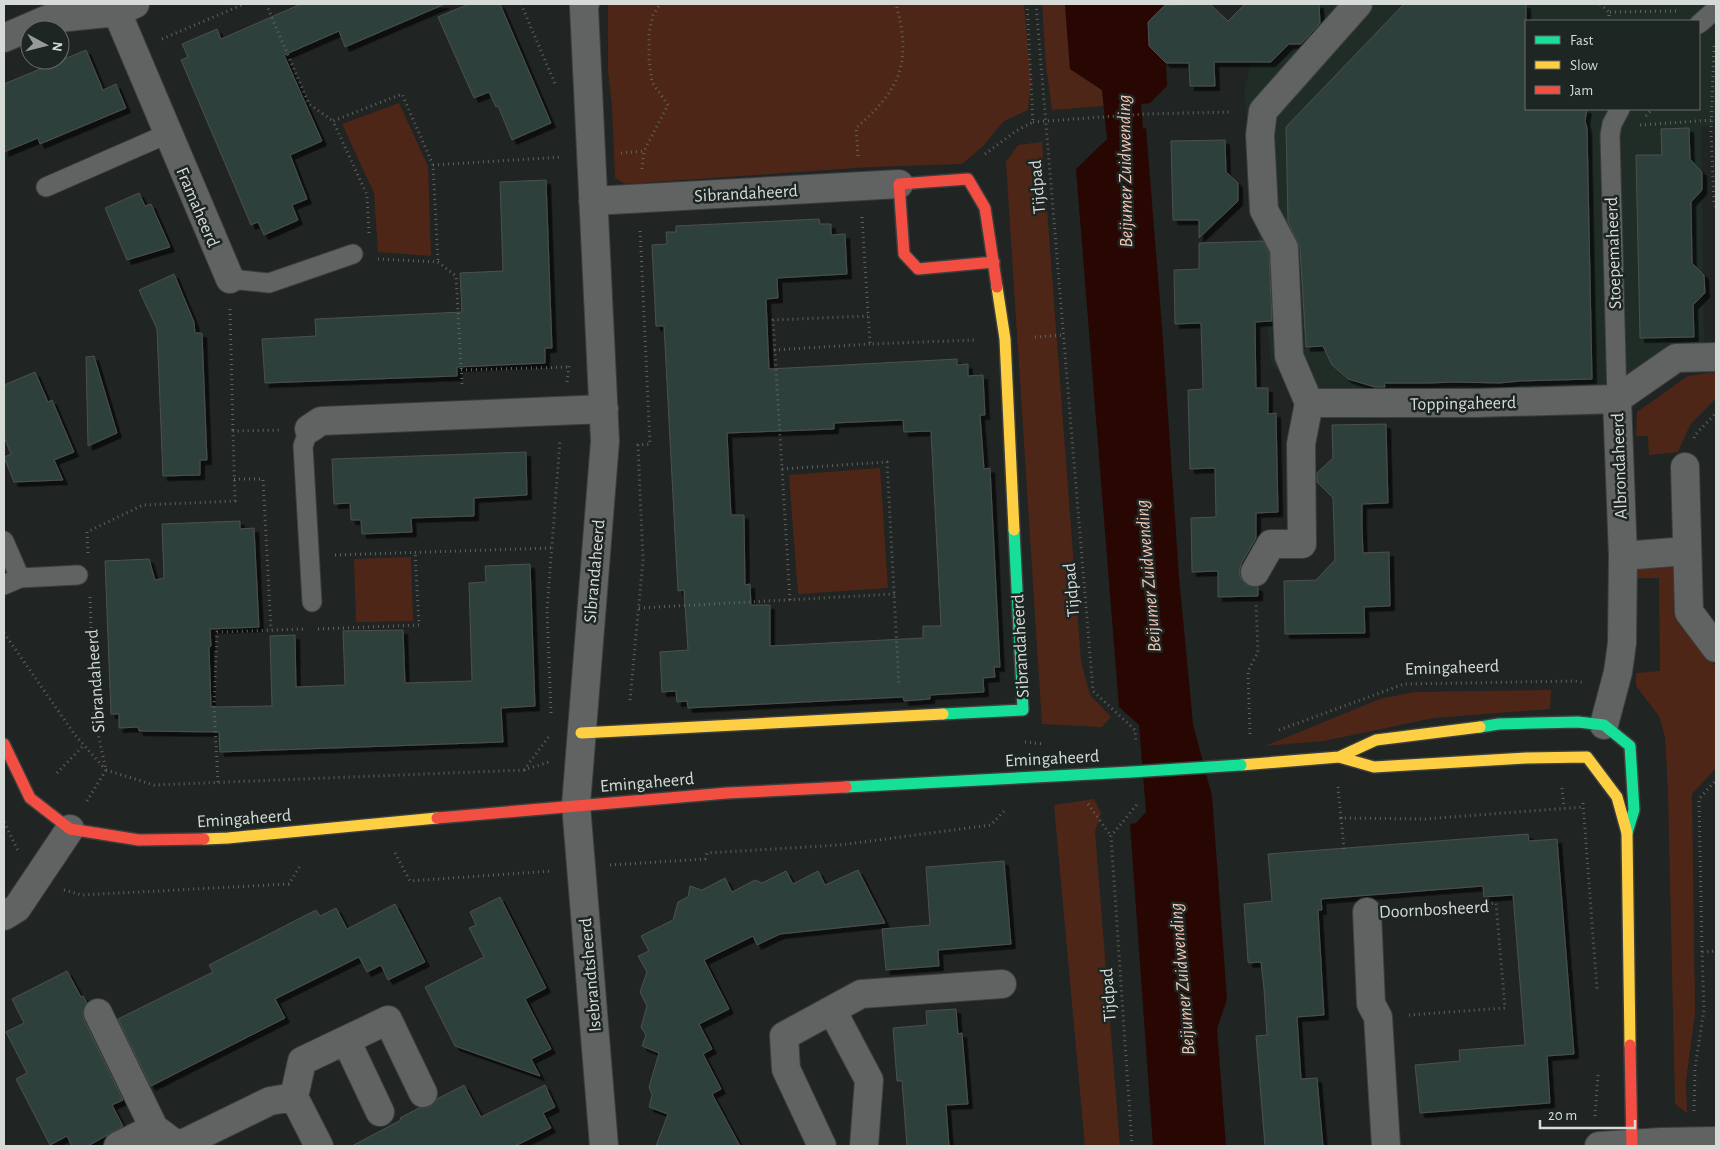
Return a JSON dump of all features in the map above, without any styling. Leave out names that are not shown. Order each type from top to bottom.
[{"type":"street","name":"Sibrandaheerd","points":[[576,805],[605,441],[585,4]]},
{"type":"street","points":[[1255,572],[1271,544],[1302,544],[1301,444],[1309,404],[1288,356],[1284,248],[1264,210],[1260,135],[1263,111],[1358,4]]},
{"type":"street","name":"Framaheerd","points":[[4,38],[44,12],[126,8],[133,51],[230,279]]},
{"type":"street","name":"Sibrandaheerd","points":[[580,742],[627,730],[1023,710],[1005,339],[985,208],[968,179],[593,201]]},
{"type":"street","points":[[899,184],[904,254],[918,268],[994,262]]},
{"type":"street","name":"Albrondaheerd","points":[[1602,729],[1614,691],[1622,643],[1623,556],[1617,399],[1676,358],[1716,357]]},
{"type":"street","name":"Toppingaheerd","points":[[1309,404],[1476,404],[1617,399]]},
{"type":"street","points":[[309,429],[321,421],[604,409]]},
{"type":"street","points":[[1684,467],[1688,612],[1716,648]]},
{"type":"street","points":[[1623,556],[1686,552]]},
{"type":"street","name":"Emingaheerd","points":[[4,744],[30,798],[70,829],[139,840],[228,838],[576,805],[727,793],[1130,772],[1339,757],[1376,740],[1499,724],[1578,722],[1602,729],[1630,746],[1634,810],[1627,834]]},
{"type":"street","name":"Emingaheerd","points":[[1339,757],[1374,767],[1589,753],[1617,797],[1627,834],[1632,1145]]},
{"type":"street","name":"Isebrandtsheerd","points":[[576,805],[604,1146]]},
{"type":"street","points":[[4,916],[17,908],[70,829]]},
{"type":"street","name":"Doornbosheerd","points":[[1367,912],[1372,1004],[1378,1017],[1386,1146]]},
{"type":"street","points":[[822,1146],[786,1069],[784,1036],[861,994],[1002,984]]},
{"type":"street","points":[[832,1010],[869,1080],[864,1146]]},
{"type":"street","points":[[98,1013],[154,1128],[178,1146],[270,1101],[294,1097]]},
{"type":"street","points":[[319,1146],[294,1097],[302,1061],[388,1020],[423,1093]]},
{"type":"street","points":[[346,1040],[380,1112]]},
{"type":"street","points":[[118,1146],[154,1128]]},
{"type":"street","points":[[1599,1146],[1706,1140]]},
{"type":"lane","name":"Stoepemaheerd","points":[[1616,116],[1610,135],[1617,399]]},
{"type":"lane","points":[[46,186],[167,134]]},
{"type":"lane","points":[[230,279],[269,283],[362,256]]},
{"type":"lane","points":[[309,429],[303,446],[312,602]]},
{"type":"lane","points":[[4,541],[12,582],[78,575]]},
{"type":"path","points":[[133,51],[244,4]]},
{"type":"path","points":[[266,4],[310,104],[333,121],[367,196],[362,256],[438,262],[456,276],[463,415]]},
{"type":"path","points":[[627,730],[643,560],[638,445],[650,444],[638,199],[644,151],[668,105],[652,82],[649,59],[649,33],[653,15],[660,4]]},
{"type":"path","points":[[1027,4],[1033,122]]},
{"type":"path","name":"Tijdpad","points":[[1036,4],[1093,691],[1135,730],[1137,750]]},
{"type":"path","points":[[1600,4],[1609,12],[1709,14],[1714,41],[1712,120],[1714,205],[1716,206]]},
{"type":"path","points":[[1609,12],[1609,20]]},
{"type":"path","points":[[333,121],[402,94],[433,165],[438,262]]},
{"type":"path","points":[[968,179],[983,156],[1016,130],[1033,122],[1046,123],[1144,114],[1263,111]]},
{"type":"path","points":[[1616,116],[1638,125],[1712,120]]},
{"type":"path","points":[[433,165],[644,151]]},
{"type":"path","points":[[88,557],[87,532],[143,505],[234,501],[230,279]]},
{"type":"path","points":[[790,600],[773,320],[868,316]]},
{"type":"path","points":[[774,350],[870,344]]},
{"type":"path","points":[[461,370],[569,367]]},
{"type":"path","points":[[233,431],[309,429]]},
{"type":"path","points":[[782,469],[887,462],[900,717]]},
{"type":"path","points":[[234,479],[263,479],[271,630]]},
{"type":"path","points":[[310,556],[552,548]]},
{"type":"path","points":[[218,782],[214,707],[217,632],[419,626],[415,552]]},
{"type":"path","points":[[1250,741],[1248,671],[1258,652],[1255,572]]},
{"type":"path","name":"Sibrandaheerd","points":[[90,593],[94,716],[106,770]]},
{"type":"path","points":[[639,608],[895,594]]},
{"type":"path","points":[[4,633],[84,745],[106,770],[154,785],[524,770],[580,742]]},
{"type":"path","name":"Emingaheerd","points":[[1278,731],[1404,684],[1575,681],[1614,691]]},
{"type":"path","points":[[524,770],[552,732]]},
{"type":"path","name":"Emingaheerd","points":[[1020,741],[1047,745]]},
{"type":"path","points":[[57,773],[84,745]]},
{"type":"path","points":[[1706,1140],[1694,1068],[1704,1010],[1699,799],[1716,780]]},
{"type":"path","points":[[1562,785],[1564,808]]},
{"type":"path","points":[[1338,786],[1344,849]]},
{"type":"path","points":[[1086,800],[1112,836],[1142,798]]},
{"type":"path","points":[[1583,798],[1597,996]]},
{"type":"path","points":[[386,854],[395,853],[410,881],[706,859],[707,853],[840,844],[991,825],[1011,804]]},
{"type":"path","points":[[1341,818],[1425,819],[1583,807]]},
{"type":"path","points":[[4,822],[23,860]]},
{"type":"path","name":"Tijdpad","points":[[1112,836],[1132,1146]]},
{"type":"path","points":[[61,889],[82,895],[289,884],[300,866]]},
{"type":"path","name":"Doornbosheerd","points":[[1367,912],[1496,903],[1505,1008],[1378,1017]]},
{"type":"path","points":[[1702,952],[1716,951]]},
{"type":"path","points":[[1594,1119],[1599,1073]]},
{"type":"shaded area","points":[[608,4],[1024,4],[1031,82],[1028,110],[1004,121],[982,147],[962,164],[871,167],[625,184],[615,178],[612,105],[608,72]]},
{"type":"shaded area","points":[[1042,4],[1065,4],[1070,69],[1102,90],[1104,106],[1052,110],[1046,66]]},
{"type":"shaded area","points":[[1265,4],[1716,4],[1716,124],[1701,127],[1704,344],[1596,416],[1318,418],[1271,363],[1244,92]]},
{"type":"shaded area","points":[[399,103],[428,166],[431,256],[378,252],[374,193],[342,124]]},
{"type":"shaded area","points":[[1042,142],[1081,661],[1090,695],[1111,717],[1102,727],[1042,724],[1006,162],[1018,145]]},
{"type":"shaded area","points":[[1716,372],[1716,398],[1690,425],[1678,452],[1649,455],[1648,436],[1636,436],[1637,412],[1688,376]]},
{"type":"shaded area","points":[[880,468],[888,588],[798,594],[789,475]]},
{"type":"shaded area","points":[[411,557],[413,621],[356,622],[354,559]]},
{"type":"shaded area","points":[[1667,562],[1679,574],[1680,620],[1716,667],[1716,768],[1692,794],[1695,1013],[1686,1081],[1687,1113],[1675,1104],[1668,791],[1665,737],[1659,716],[1636,686],[1636,673],[1660,671],[1659,578],[1636,578],[1636,563]]},
{"type":"shaded area","points":[[1551,690],[1550,709],[1434,718],[1324,741],[1265,746],[1380,699],[1414,692]]},
{"type":"shaded area","points":[[1094,799],[1101,813],[1095,832],[1120,1146],[1085,1146],[1054,805]]},
{"type":"water","name":"Beijumer Zuidwending","points":[[1065,4],[1190,4],[1165,5],[1148,22],[1149,46],[1166,63],[1167,86],[1150,103],[1141,104],[1143,129],[1146,128],[1179,577],[1193,724],[1212,796],[1227,999],[1217,1029],[1226,1146],[1153,1146],[1130,824],[1136,823],[1146,812],[1139,725],[1119,707],[1076,169],[1107,139],[1102,90],[1070,69]]},
{"type":"building","points":[[301,4],[445,4],[345,47],[339,31],[284,55],[322,141],[290,155],[307,199],[292,205],[298,220],[264,235],[258,222],[251,225],[181,60],[188,57],[182,44],[217,29],[221,39]]},
{"type":"building","points":[[469,4],[500,4],[551,123],[512,140],[498,106],[496,107],[489,92],[474,98],[438,17]]},
{"type":"building","points":[[1210,4],[1228,21],[1245,4],[1319,4],[1320,23],[1301,44],[1289,44],[1271,62],[1214,62],[1215,86],[1190,86],[1189,63],[1166,63],[1149,46],[1148,22],[1165,5]]},
{"type":"building","points":[[1404,4],[1526,4],[1525,110],[1587,110],[1585,121],[1587,128],[1592,379],[1500,383],[1384,383],[1385,387],[1375,387],[1348,379],[1332,365],[1323,346],[1306,347],[1300,247],[1288,222],[1286,127]]},
{"type":"building","points":[[86,50],[103,90],[116,84],[126,108],[40,144],[38,138],[4,152],[4,84],[38,70],[70,70],[70,57]]},
{"type":"building","points":[[1689,128],[1690,159],[1702,172],[1702,190],[1691,202],[1692,263],[1704,275],[1705,293],[1693,305],[1694,337],[1640,338],[1636,155],[1662,155],[1661,129]]},
{"type":"building","points":[[1225,140],[1226,172],[1238,183],[1238,201],[1199,238],[1199,220],[1173,220],[1171,141]]},
{"type":"building","points":[[546,180],[552,348],[545,348],[545,363],[457,367],[457,376],[265,383],[262,339],[316,336],[315,319],[462,312],[460,273],[503,271],[500,182]]},
{"type":"building","points":[[139,193],[145,206],[151,204],[170,247],[127,260],[105,208]]},
{"type":"building","points":[[819,219],[820,224],[831,224],[831,235],[845,234],[847,274],[777,278],[778,298],[766,299],[769,369],[957,359],[957,365],[968,364],[968,376],[983,375],[985,415],[980,415],[984,469],[990,468],[1000,667],[994,667],[995,677],[983,678],[984,692],[930,695],[930,699],[904,701],[903,697],[688,708],[687,701],[677,702],[676,691],[662,692],[660,652],[688,650],[684,590],[678,591],[664,326],[656,326],[652,245],[667,244],[666,232],[676,232],[676,226]],"holes":[[[903,420],[904,432],[931,431],[941,626],[923,626],[923,638],[770,646],[770,605],[751,605],[750,584],[745,585],[744,515],[731,515],[727,433],[834,429],[834,423]]]},
{"type":"building","points":[[1263,241],[1269,252],[1272,321],[1255,322],[1256,388],[1268,388],[1268,414],[1276,413],[1278,512],[1256,513],[1256,538],[1241,564],[1239,572],[1241,579],[1247,585],[1258,587],[1258,596],[1218,597],[1218,571],[1192,572],[1191,518],[1216,517],[1215,468],[1190,469],[1188,390],[1203,389],[1201,323],[1175,324],[1174,270],[1199,269],[1199,243]]},
{"type":"building","points":[[174,274],[194,322],[195,333],[202,333],[207,460],[200,460],[200,475],[163,476],[157,329],[139,290]]},
{"type":"building","points":[[94,356],[117,433],[88,446],[86,357]]},
{"type":"building","points":[[35,372],[48,402],[52,400],[74,452],[54,460],[63,480],[14,482],[4,457],[11,454],[4,437],[4,385]]},
{"type":"building","points":[[1386,424],[1388,503],[1362,504],[1362,528],[1363,553],[1389,552],[1390,606],[1364,607],[1365,633],[1285,634],[1284,581],[1316,580],[1335,560],[1333,498],[1317,482],[1317,473],[1333,458],[1332,425]]},
{"type":"building","points":[[526,452],[527,495],[474,498],[474,516],[411,518],[412,532],[362,534],[361,520],[351,520],[350,503],[334,504],[332,459]]},
{"type":"building","points":[[240,521],[240,529],[254,528],[259,627],[210,629],[211,707],[272,706],[270,636],[295,635],[296,687],[345,685],[343,631],[403,630],[405,683],[472,681],[469,583],[486,582],[485,566],[530,564],[535,706],[501,708],[503,742],[220,752],[219,732],[139,731],[138,727],[119,728],[119,714],[111,714],[105,561],[149,559],[155,580],[164,578],[162,524]]},
{"type":"building","points":[[1528,834],[1529,841],[1557,839],[1574,1054],[1547,1056],[1550,1103],[1420,1113],[1415,1065],[1460,1061],[1459,1050],[1525,1045],[1513,895],[1484,897],[1483,886],[1321,899],[1322,910],[1318,910],[1324,1015],[1297,1017],[1301,1079],[1317,1078],[1323,1146],[1265,1146],[1256,1036],[1267,1035],[1264,989],[1261,962],[1248,962],[1244,904],[1272,901],[1268,854]]},
{"type":"building","points":[[1004,861],[1011,944],[938,950],[939,966],[886,970],[882,929],[930,925],[926,867]]},
{"type":"building","points":[[858,870],[885,923],[780,934],[757,945],[753,936],[704,960],[729,1009],[699,1024],[712,1049],[703,1054],[721,1089],[712,1094],[740,1146],[656,1146],[668,1114],[649,1107],[652,1095],[649,1087],[659,1053],[642,1046],[646,1035],[641,1027],[647,1006],[640,992],[647,972],[638,956],[649,951],[641,936],[673,920],[678,902],[688,897],[690,886],[702,890],[725,878],[732,892],[755,880],[762,883],[786,871],[793,884],[818,871],[825,885]]},
{"type":"building","points":[[500,897],[546,988],[525,999],[551,1049],[531,1059],[540,1076],[455,1046],[425,987],[484,957],[469,928],[476,925],[470,912]]},
{"type":"building","points":[[395,904],[425,962],[388,980],[381,965],[367,972],[359,957],[275,999],[285,1018],[151,1086],[118,1019],[213,972],[209,965],[316,910],[320,916],[336,908],[347,929]]},
{"type":"building","points":[[67,971],[81,997],[83,996],[87,1003],[83,1011],[84,1020],[123,1100],[112,1105],[123,1126],[88,1146],[72,1146],[67,1136],[50,1145],[16,1079],[27,1073],[6,1032],[24,1023],[12,999]]},
{"type":"building","points":[[956,1009],[958,1034],[962,1033],[968,1104],[946,1105],[949,1146],[907,1146],[902,1081],[897,1081],[893,1028],[927,1025],[926,1011]]},
{"type":"building","points":[[464,1085],[481,1117],[545,1085],[555,1107],[543,1113],[551,1128],[515,1146],[352,1146],[401,1120],[400,1118],[419,1108],[430,1107],[437,1099]]},
{"type":"traffic: fast","points":[[943,714],[1023,710],[1014,530]]},
{"type":"traffic: fast","points":[[1480,727],[1499,724],[1578,722],[1604,725],[1630,746],[1634,810],[1627,833]]},
{"type":"traffic: fast","points":[[1131,772],[1241,765]]},
{"type":"traffic: fast","points":[[846,787],[1131,772]]},
{"type":"traffic: slow","points":[[997,287],[1005,339],[1014,530]]},
{"type":"traffic: slow","points":[[581,733],[943,714]]},
{"type":"traffic: slow","points":[[1241,765],[1339,757],[1376,740],[1480,727]]},
{"type":"traffic: slow","points":[[1339,757],[1374,767],[1526,758],[1587,757]]},
{"type":"traffic: slow","points":[[1587,757],[1617,797],[1627,833],[1630,1045]]},
{"type":"traffic: slow","points":[[204,839],[437,818]]},
{"type":"traffic: jam","points":[[994,262],[918,269],[904,254],[899,184],[968,179],[985,208],[997,287]]},
{"type":"traffic: jam","points":[[4,744],[30,798],[70,829],[139,840],[204,839]]},
{"type":"traffic: jam","points":[[437,818],[727,793],[846,787]]},
{"type":"traffic: jam","points":[[1630,1045],[1632,1146]]}]
